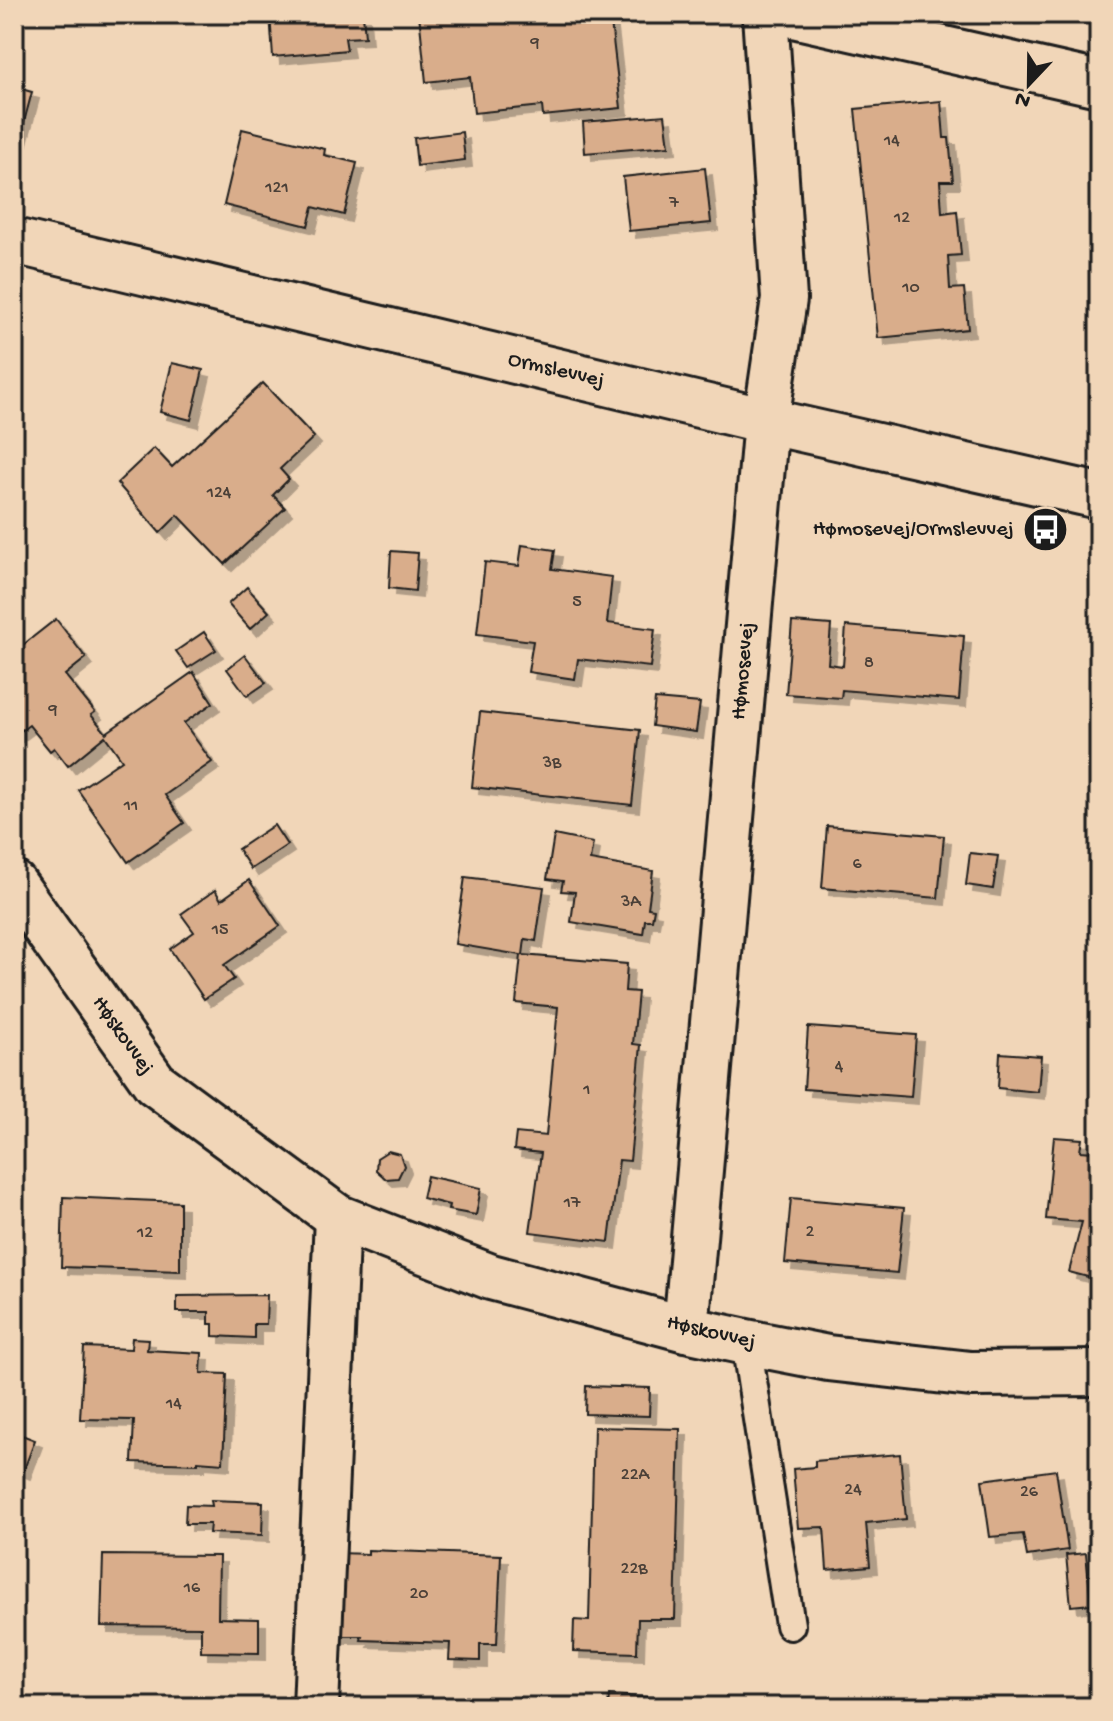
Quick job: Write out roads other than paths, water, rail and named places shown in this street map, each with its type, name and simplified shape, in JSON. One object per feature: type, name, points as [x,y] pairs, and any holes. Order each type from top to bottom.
[{"type":"street","name":"Hømosevej","points":[[686,1329],[766,421],[784,299],[765,14]]},
{"type":"street","points":[[789,14],[1099,84]]},
{"type":"street","name":"Ormslevvej","points":[[14,241],[766,421],[1099,496]]},
{"type":"street","name":"Høskovvej","points":[[14,884],[155,1083],[337,1217],[491,1277],[746,1342],[828,1358],[971,1374],[1099,1373]]},
{"type":"street","points":[[316,1707],[337,1217]]},
{"type":"lane","points":[[746,1342],[790,1625]]},
{"type":"place","name":"Hømosevej/Ormslevvej","points":[[1045,530]]}]
